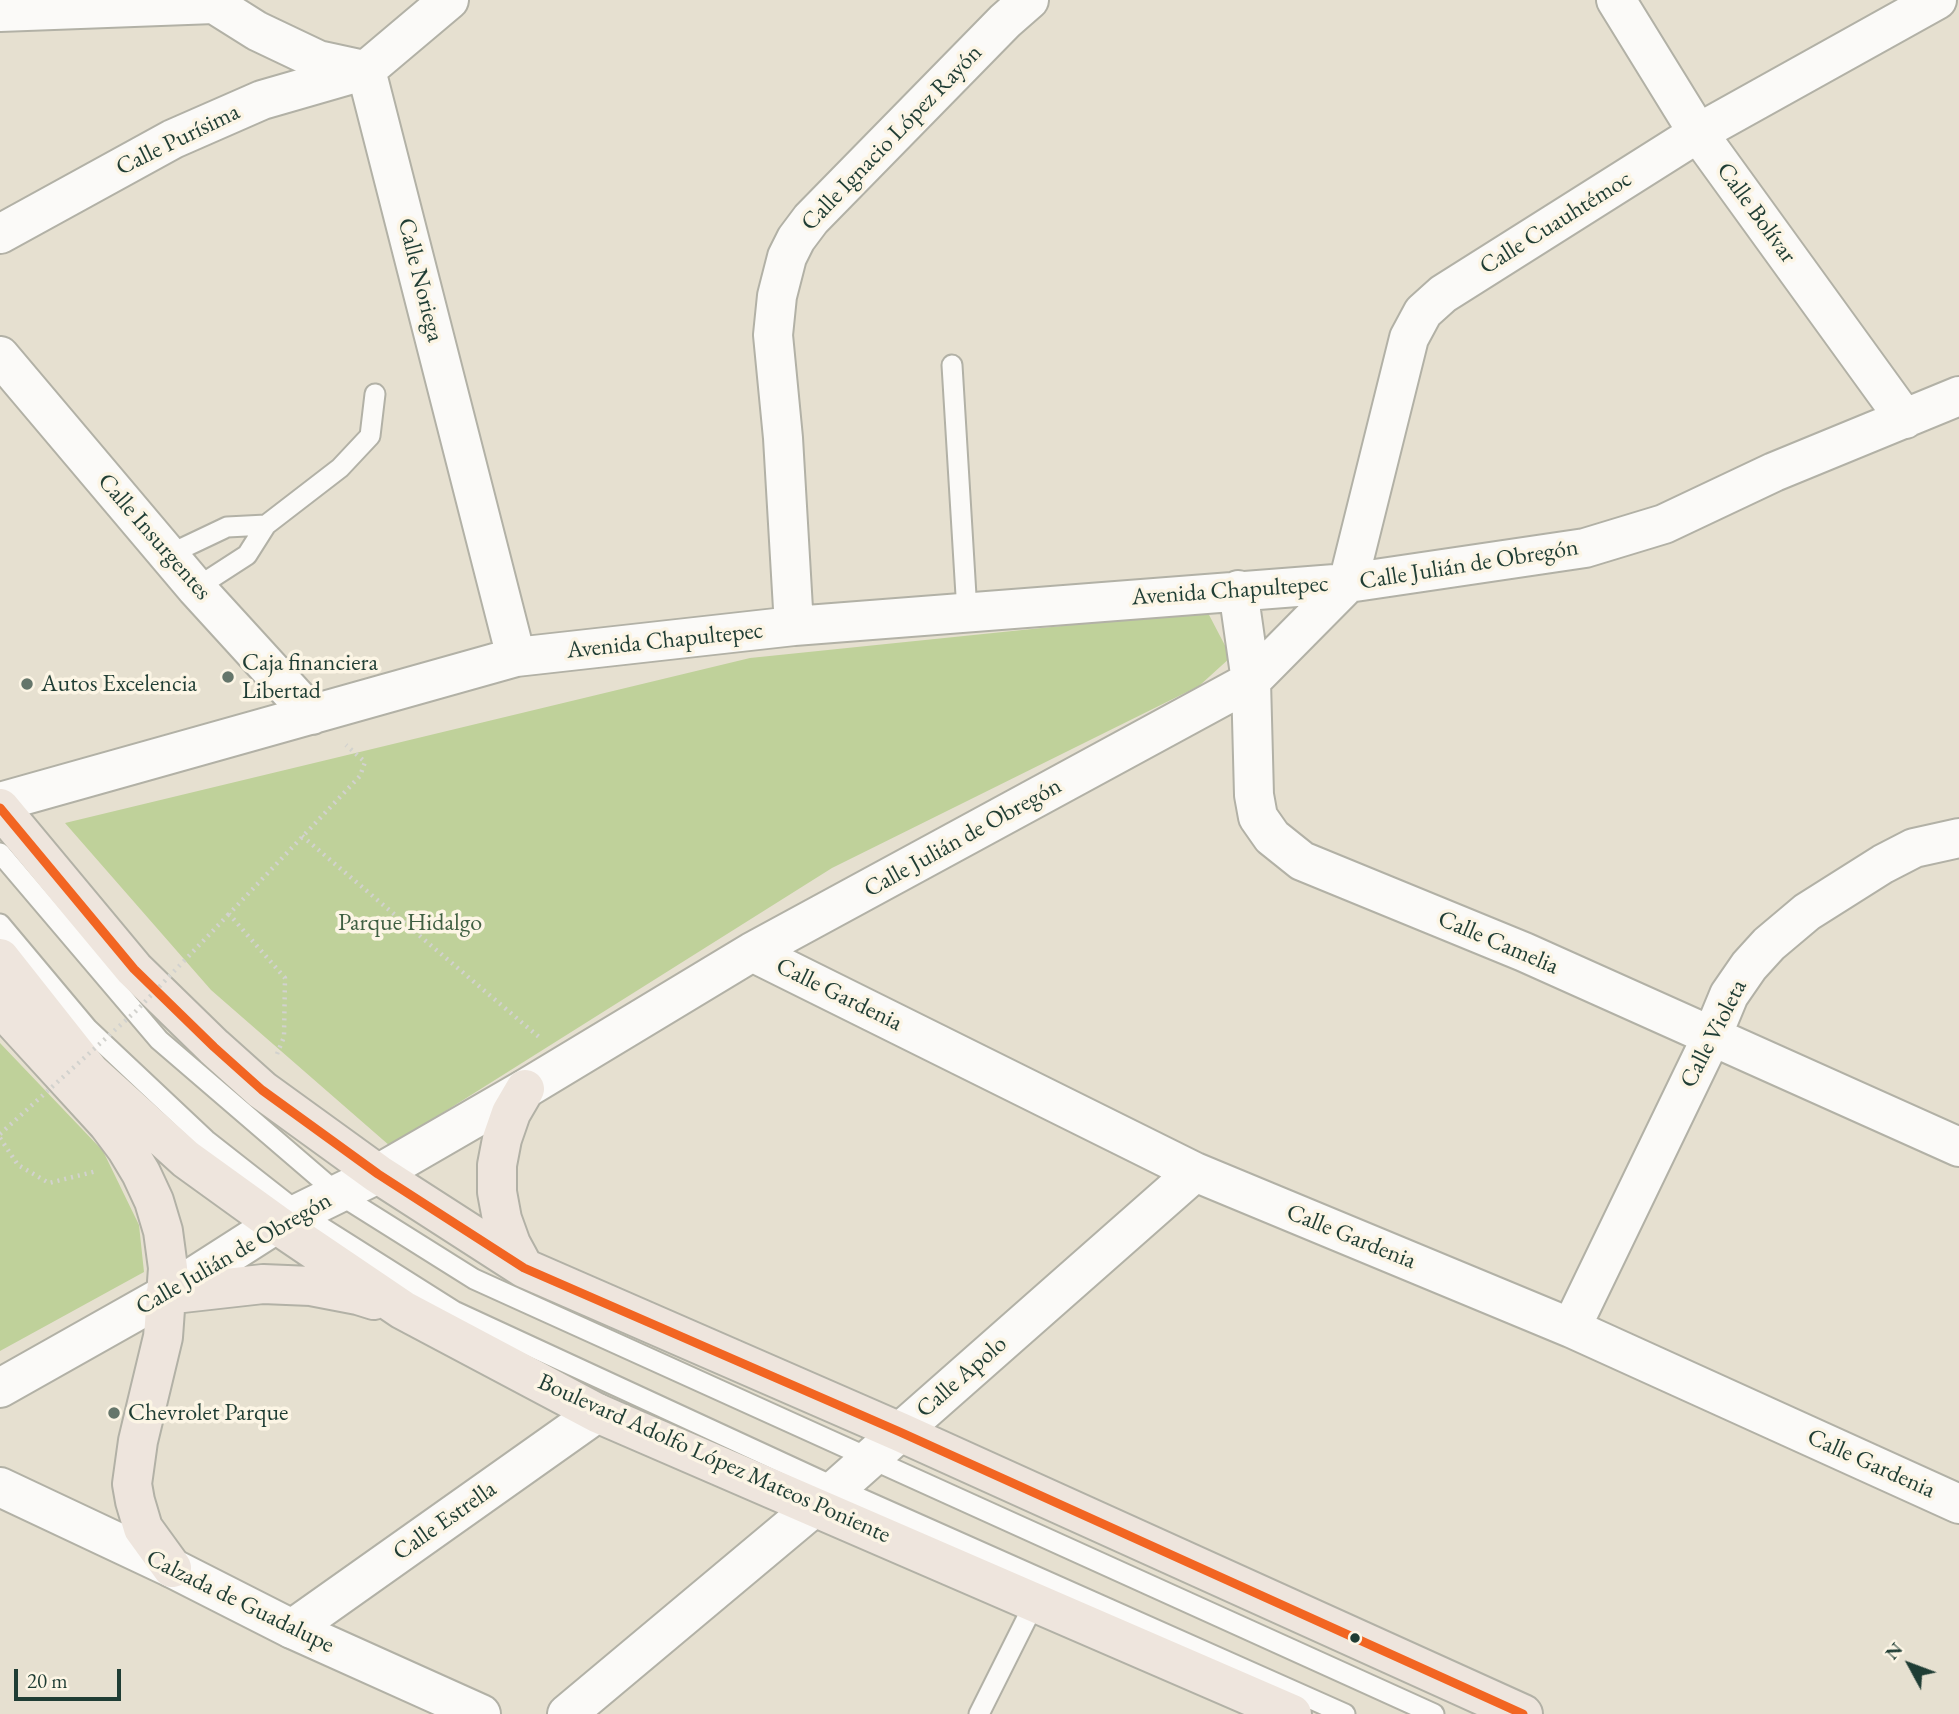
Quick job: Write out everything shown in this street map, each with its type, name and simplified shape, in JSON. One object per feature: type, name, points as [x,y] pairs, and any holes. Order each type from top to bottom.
[{"type":"main road","points":[[0,808],[134,969],[262,1090],[378,1174],[524,1268],[900,1432],[1523,1714]]},
{"type":"main road","name":"Boulevard Adolfo López Mateos Poniente","points":[[0,958],[90,1072],[186,1159],[287,1218],[403,1310],[597,1413],[826,1497],[1035,1602],[1235,1696],[1292,1714]]},
{"type":"main road","points":[[0,1006],[108,1124],[134,1161],[154,1201],[163,1231],[168,1268],[163,1337],[138,1441],[132,1484],[143,1528],[172,1568]]},
{"type":"main road","points":[[524,1268],[502,1219],[497,1192],[497,1165],[511,1112],[525,1089]]},
{"type":"main road","points":[[165,1295],[262,1284],[311,1286],[358,1295],[403,1310]]},
{"type":"street","points":[[0,12],[213,2],[257,31],[318,60],[366,70],[449,0]]},
{"type":"street","name":"Calle Ignacio López Rayón","points":[[794,626],[783,438],[772,335],[777,296],[787,257],[811,219],[1005,21],[1030,0]]},
{"type":"street","name":"Calle Bolívar","points":[[1616,0],[1698,132],[1905,419]]},
{"type":"street","name":"Calle Cuauhtémoc","points":[[1349,583],[1409,338],[1423,312],[1443,294],[1698,132],[1937,0]]},
{"type":"street","name":"Calle Purísima","points":[[0,234],[173,139],[262,100],[366,70]]},
{"type":"street","name":"Calle Noriega","points":[[366,70],[516,657]]},
{"type":"street","name":"Calle Insurgentes","points":[[0,356],[196,588],[312,715]]},
{"type":"street","name":"Calle Julián de Obregón","points":[[0,1388],[165,1295],[287,1218],[378,1174],[525,1089],[752,952],[1251,681],[1349,583],[1585,548],[1664,524],[1774,472],[1959,396]]},
{"type":"street","name":"Avenida Chapultepec","points":[[0,802],[516,657],[794,626],[1349,583]]},
{"type":"street","name":"Calle Camelia","points":[[1238,590],[1251,681],[1254,794],[1258,817],[1272,837],[1302,861],[1524,952],[1959,1147]]},
{"type":"street","name":"Calle Violeta","points":[[1571,1328],[1712,1036],[1729,995],[1749,966],[1769,944],[1807,912],[1883,864],[1914,848],[1959,838]]},
{"type":"street","name":"Calle Gardenia","points":[[752,952],[1195,1172],[1571,1328],[1959,1504]]},
{"type":"street","name":"Calle Apolo","points":[[567,1714],[826,1497],[1195,1172]]},
{"type":"street","name":"Calle Estrella","points":[[292,1629],[597,1413]]},
{"type":"street","name":"Calzada de Guadalupe","points":[[0,1487],[172,1568],[292,1629],[481,1714]]},
{"type":"lane","points":[[952,365],[967,612]]},
{"type":"lane","points":[[196,588],[247,555],[266,525],[340,468],[370,436],[375,394]]},
{"type":"lane","points":[[168,555],[227,527],[266,525]]},
{"type":"lane","points":[[0,853],[159,1040],[337,1193],[474,1279],[1434,1714]]},
{"type":"lane","points":[[0,924],[88,1029],[287,1218],[454,1311],[826,1497],[1345,1714]]},
{"type":"lane","points":[[979,1714],[1035,1602]]},
{"type":"path","points":[[134,1161],[49,1183],[18,1166],[0,1136],[136,1011],[360,776],[365,762],[312,715]]},
{"type":"path","points":[[302,836],[569,1062]]},
{"type":"path","points":[[229,915],[285,978],[284,1037],[262,1090]]},
{"type":"green space","name":"Parque Hidalgo","points":[[1207,611],[1231,657],[1199,686],[832,868],[390,1146],[211,990],[65,823],[750,658]]},
{"type":"green space","points":[[0,1043],[103,1151],[139,1225],[144,1272],[0,1351]]},
{"type":"transit line","points":[[0,808],[134,969],[262,1090],[378,1174],[524,1268],[900,1432],[1523,1714]]},
{"type":"place","name":"Caja financiera Libertad","points":[[228,677]]},
{"type":"place","name":"Autos Excelencia","points":[[27,684]]},
{"type":"place","name":"Chevrolet Parque","points":[[114,1413]]}]
